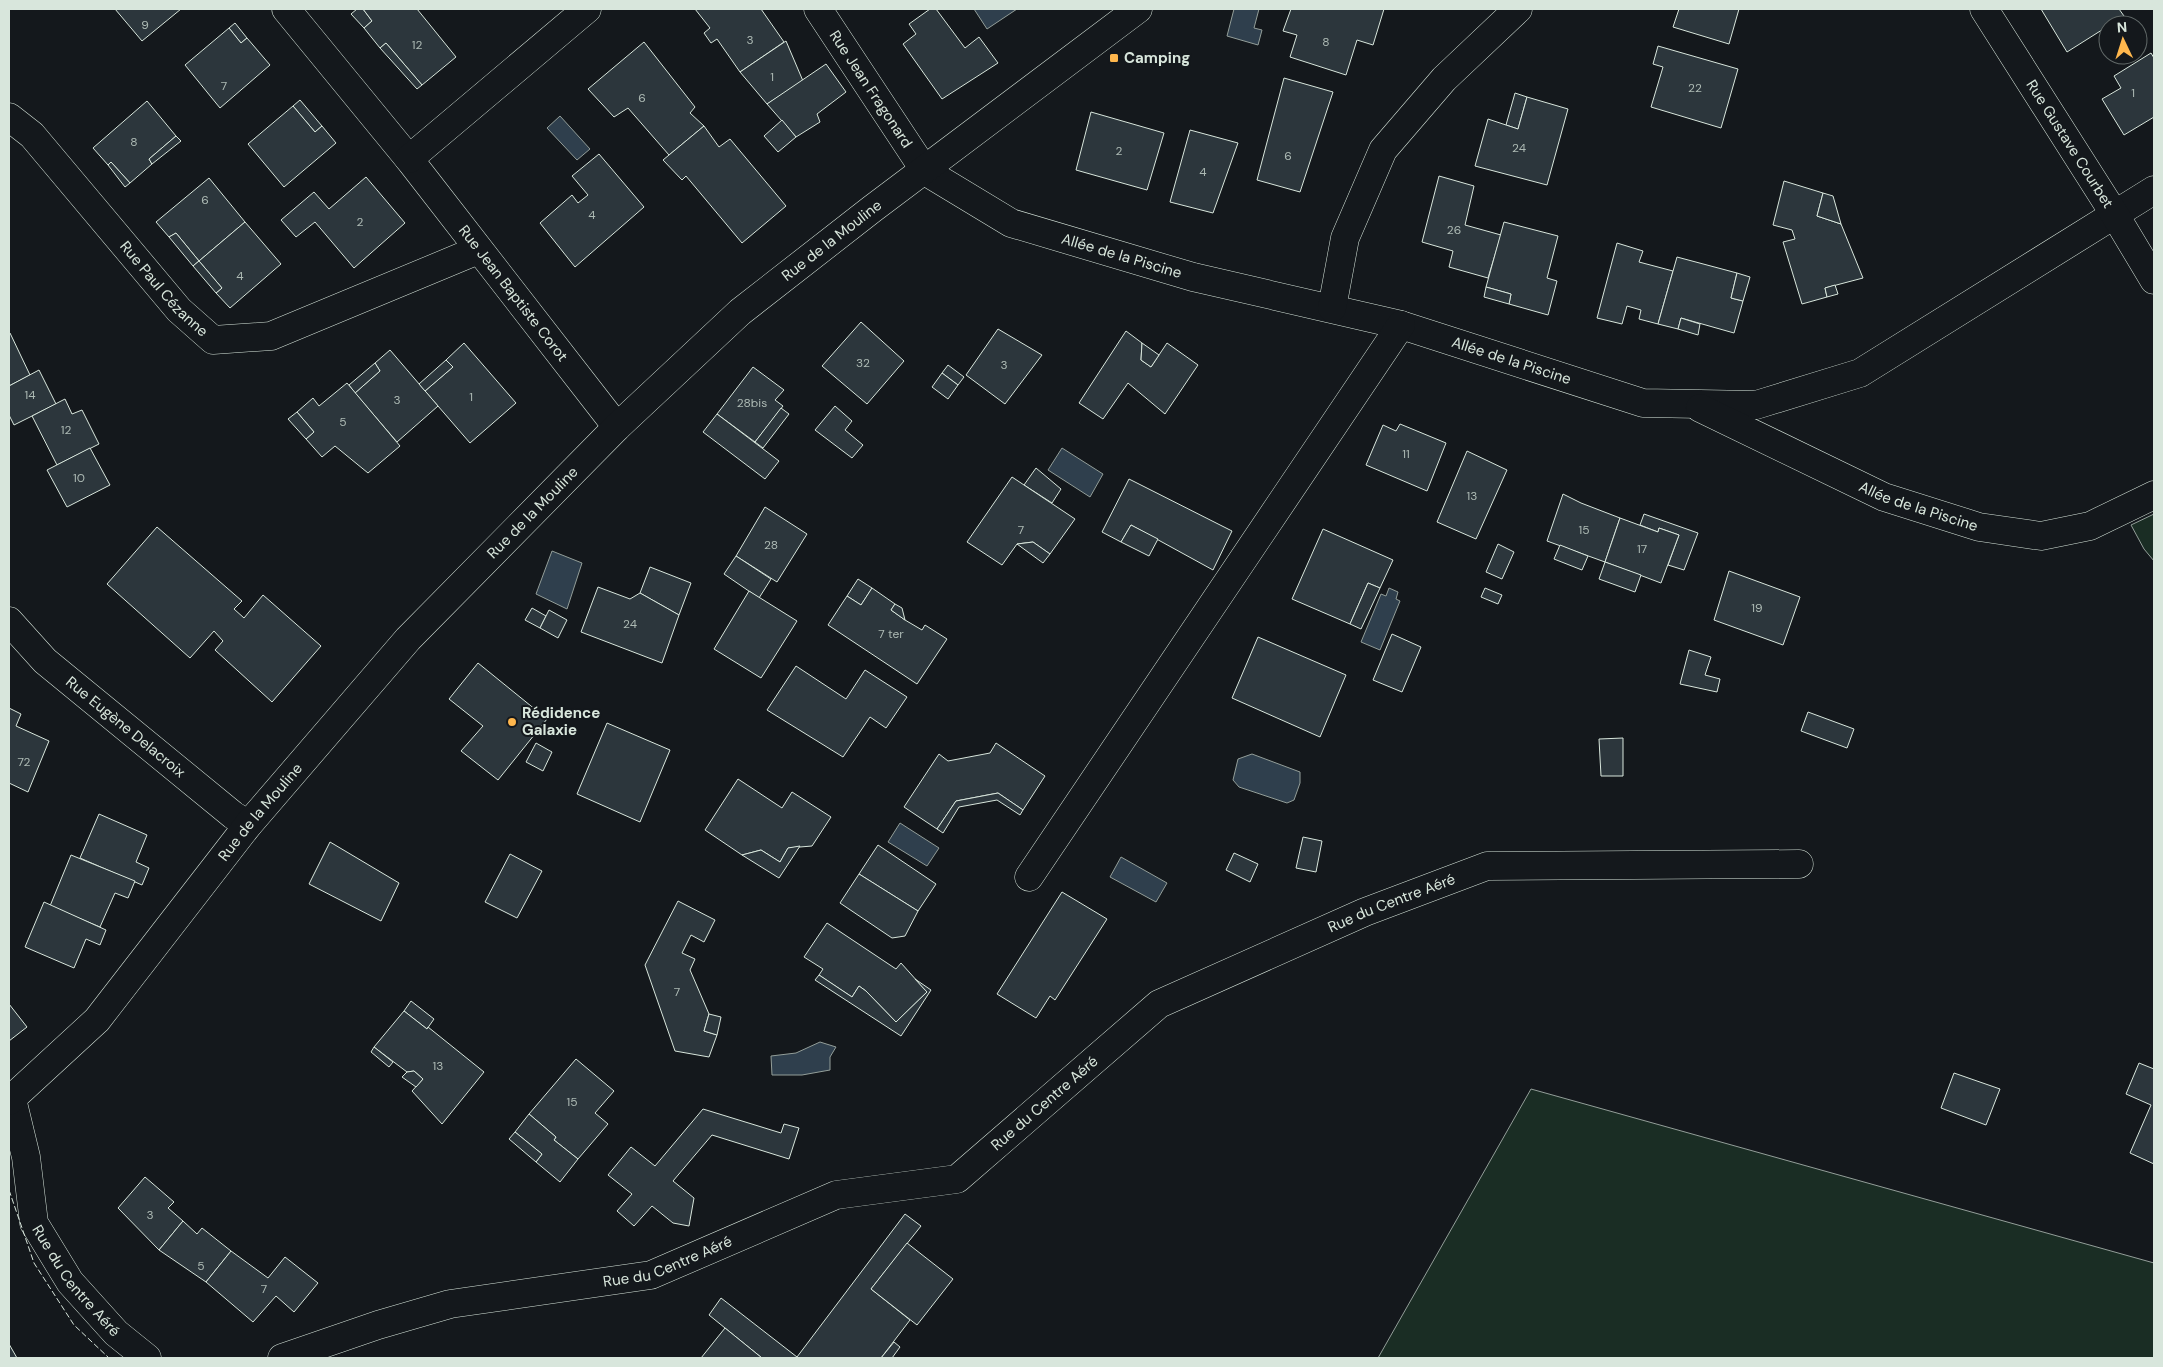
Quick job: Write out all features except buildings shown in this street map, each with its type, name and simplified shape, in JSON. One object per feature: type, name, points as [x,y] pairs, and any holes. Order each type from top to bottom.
[{"type":"street","name":"Rue Jean Baptiste Corot","points":[[286,9],[409,159],[617,427]]},
{"type":"street","points":[[409,159],[587,9]]},
{"type":"street","name":"Rue Jean Fragonard","points":[[818,9],[925,171]]},
{"type":"street","name":"Rue de la Mouline","points":[[10,1100],[97,1020],[248,825],[408,639],[617,427],[740,312],[1138,9]]},
{"type":"street","points":[[1332,308],[1346,238],[1383,150],[1444,79],[1518,9]]},
{"type":"street","name":"Rue Gustave Courbet","points":[[1984,9],[2115,214],[2154,280]]},
{"type":"street","name":"Rue Paul Cézanne","points":[[9,117],[32,135],[179,310],[214,340],[271,336],[478,250]]},
{"type":"street","name":"Allée de la Piscine","points":[[925,171],[1011,223],[1193,277],[1401,324],[1643,403],[1691,404],[1756,405],[1860,373],[2154,190]]},
{"type":"street","points":[[1029,877],[1401,324]]},
{"type":"street","name":"Allée de la Piscine","points":[[1691,404],[1884,497],[1979,528],[2040,536],[2090,526],[2154,495]]},
{"type":"street","name":"Rue Eugène Delacroix","points":[[9,621],[45,661],[248,825]]},
{"type":"street","name":"Rue du Centre Aéré","points":[[282,1358],[378,1324],[450,1304],[651,1275],[836,1195],[957,1179],[1159,1004],[1365,912],[1487,866],[1799,864]]},
{"type":"street","name":"Rue du Centre Aéré","points":[[10,1100],[26,1157],[34,1223],[70,1282],[116,1333],[147,1358]]},
{"type":"green space","points":[[2154,514],[2154,561],[2144,549],[2131,525]]},
{"type":"green space","points":[[1531,1089],[2154,1263],[2154,1358],[1378,1358]]},
{"type":"water","points":[[974,9],[1017,9],[987,29]]},
{"type":"water","points":[[1234,9],[1259,9],[1254,28],[1262,30],[1258,45],[1227,36]]},
{"type":"water","points":[[560,116],[590,149],[577,160],[547,128]]},
{"type":"water","points":[[1062,448],[1103,474],[1090,497],[1048,470]]},
{"type":"water","points":[[552,551],[582,563],[567,609],[536,594]]},
{"type":"water","points":[[1389,588],[1398,592],[1396,599],[1400,601],[1380,650],[1361,642],[1381,594],[1386,596]]},
{"type":"water","points":[[1252,754],[1300,772],[1300,783],[1294,800],[1287,803],[1239,787],[1233,780],[1238,759]]},
{"type":"water","points":[[900,823],[939,848],[927,866],[888,842]]},
{"type":"water","points":[[1121,857],[1167,883],[1156,902],[1110,877]]},
{"type":"water","points":[[820,1042],[836,1047],[830,1057],[830,1070],[802,1075],[772,1075],[771,1056],[796,1053]]},
{"type":"fence","points":[[9,1190],[34,1263],[74,1325],[109,1358]]},
{"type":"place","name":"Camping","points":[[1114,58]]},
{"type":"place","name":"Rédidence Galaxie","points":[[512,722]]}]
